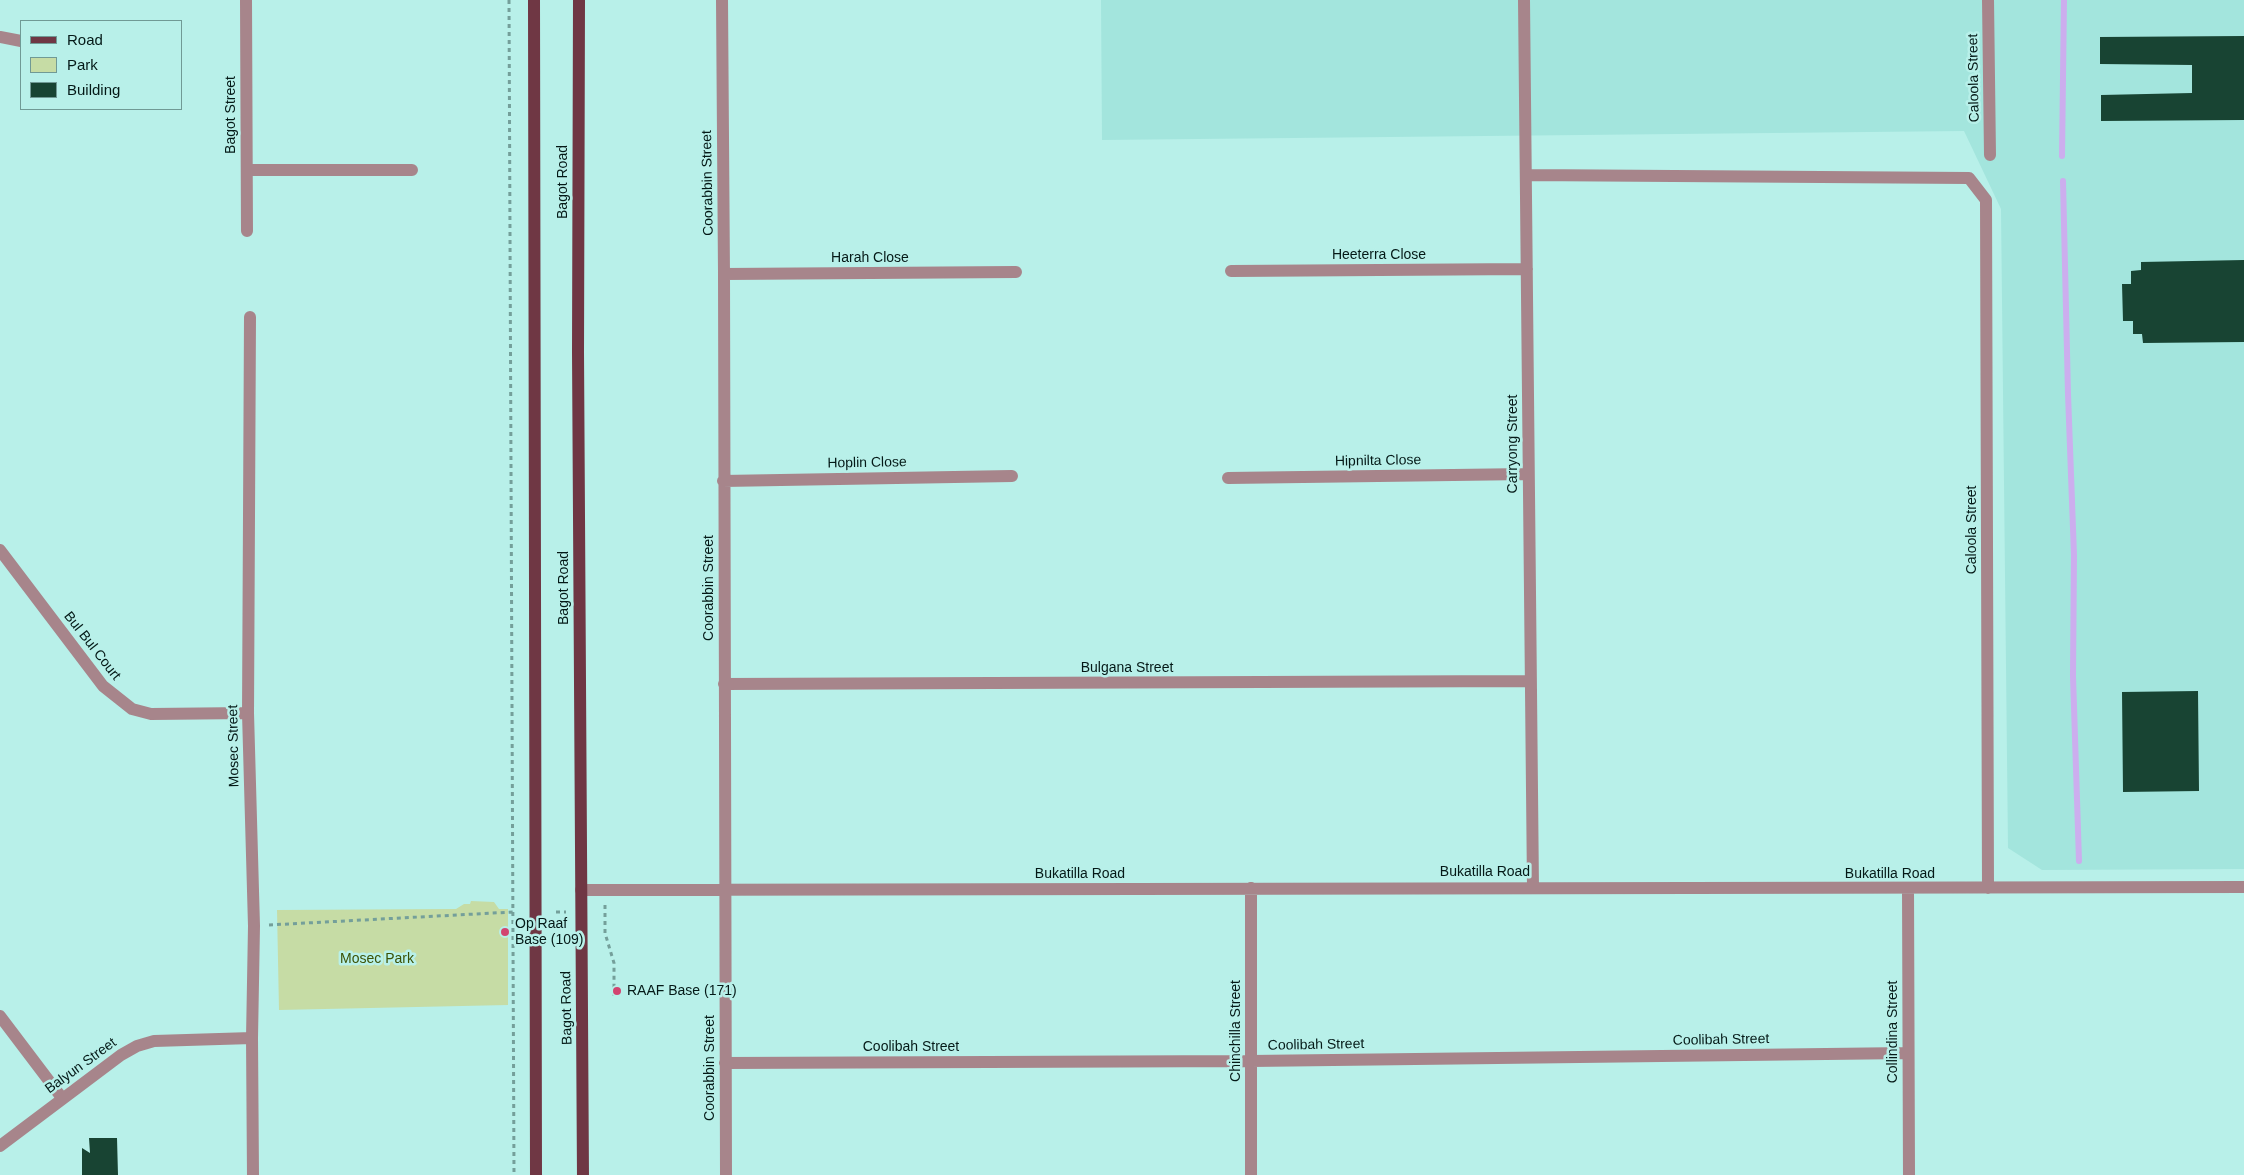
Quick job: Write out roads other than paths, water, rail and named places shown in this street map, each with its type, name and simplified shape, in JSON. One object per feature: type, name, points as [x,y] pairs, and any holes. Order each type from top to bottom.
[{"type":"main road","name":"Bagot Road","points":[[534,0],[536,1175]]},
{"type":"main road","name":"Bagot Road","points":[[579,0],[578,362],[583,1175]]},
{"type":"street","name":"Bagot Street","points":[[246,0],[247,231]]},
{"type":"street","name":"Coorabbin Street","points":[[722,0],[726,1175]]},
{"type":"street","name":"Carryong Street","points":[[1524,0],[1532,887]]},
{"type":"street","name":"Caloola Street","points":[[1988,0],[1990,155]]},
{"type":"street","points":[[0,37],[20,41]]},
{"type":"street","points":[[246,170],[412,170]]},
{"type":"street","name":"Caloola Street","points":[[1526,175],[1969,178],[1986,200],[1988,888]]},
{"type":"street","name":"Heeterra Close","points":[[1231,271],[1527,269]]},
{"type":"street","name":"Harah Close","points":[[724,274],[1016,272]]},
{"type":"street","name":"Mosec Street","points":[[250,317],[248,713],[254,926],[252,1038],[253,1175]]},
{"type":"street","name":"Hipnilta Close","points":[[1228,478],[1528,474]]},
{"type":"street","name":"Hoplin Close","points":[[723,481],[1012,476]]},
{"type":"street","name":"Bul Bul Court","points":[[0,550],[102,686],[132,709],[151,714],[248,713]]},
{"type":"street","name":"Bulgana Street","points":[[724,684],[1530,681]]},
{"type":"street","name":"Bukatilla Road","points":[[581,890],[2244,887]]},
{"type":"street","name":"Chinchilla Street","points":[[1251,888],[1252,1175]]},
{"type":"street","name":"Collindina Street","points":[[1908,889],[1909,1175]]},
{"type":"street","points":[[0,1016],[62,1098]]},
{"type":"street","name":"Balyun Street","points":[[0,1146],[62,1098],[121,1055],[137,1046],[154,1041],[252,1038]]},
{"type":"street","name":"Coolibah Street","points":[[725,1063],[1251,1061],[1908,1053]]},
{"type":"waterway","points":[[2062,156],[2064,0]]},
{"type":"waterway","points":[[2063,181],[2074,555],[2073,676],[2079,861]]},
{"type":"place","name":"Op Raaf Base (109)","points":[[505,932]]},
{"type":"place","name":"RAAF Base (171)","points":[[617,991]]},
{"type":"park label","name":"Mosec Park","points":[[377,959]]}]
